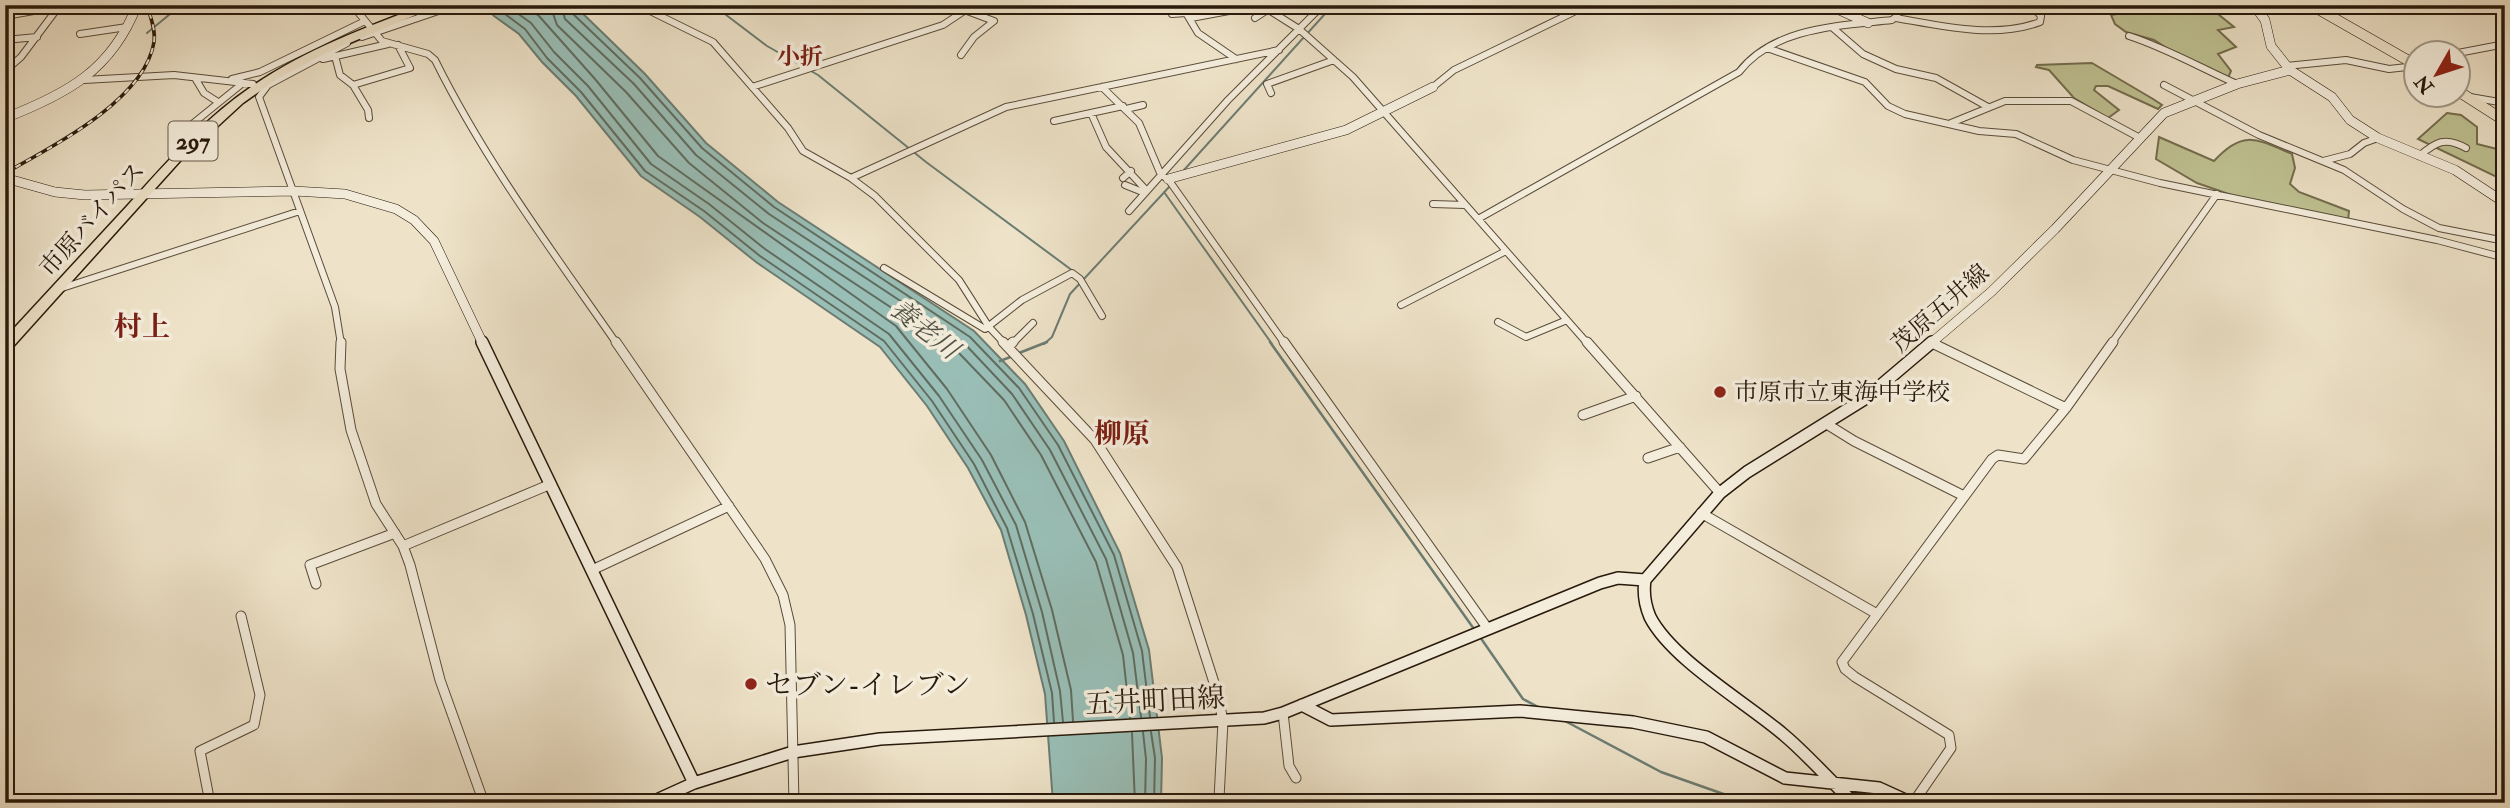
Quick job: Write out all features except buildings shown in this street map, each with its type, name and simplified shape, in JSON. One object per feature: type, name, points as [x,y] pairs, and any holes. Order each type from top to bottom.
[{"type":"highway","name":"市原バイパス","points":[[5,347],[197,126],[248,83],[312,50],[424,5]]},
{"type":"highway","name":"市原バイパス","points":[[5,334],[138,195],[197,136],[236,102],[286,69],[370,27],[434,5]]},
{"type":"main road","points":[[5,118],[50,100],[84,80],[107,59],[137,5]]},
{"type":"main road","points":[[1828,5],[1868,23]]},
{"type":"main road","points":[[2254,5],[2263,15],[2271,46],[2288,68],[2332,97],[2350,120],[2378,138],[2455,170],[2505,203]]},
{"type":"main road","points":[[2311,5],[2402,58]]},
{"type":"main road","name":"茂原五井線","points":[[1645,580],[1720,493],[1867,398],[2018,267],[2164,113],[2237,84],[2288,68]]},
{"type":"main road","points":[[1165,177],[1336,134],[1433,88]]},
{"type":"main road","points":[[2472,101],[2505,121]]},
{"type":"main road","points":[[5,178],[55,192],[138,195],[294,191],[345,194],[396,209],[426,230],[434,241],[694,783]]},
{"type":"main road","name":"五井町田線","points":[[650,803],[694,783],[793,752],[880,739],[1244,720],[1283,713],[1600,583],[1618,578],[1645,580]]},
{"type":"main road","points":[[1645,580],[1643,591],[1647,608],[1656,625],[1685,654],[1787,737],[1830,783],[1854,803]]},
{"type":"main road","points":[[1302,705],[1331,720],[1520,711],[1633,722],[1706,737],[1785,778],[1879,788],[1912,803]]},
{"type":"street","points":[[5,16],[68,5]]},
{"type":"street","points":[[352,5],[382,41],[428,54],[435,60],[460,110],[536,228],[639,373],[765,559],[783,595],[790,625],[794,803]]},
{"type":"street","points":[[225,81],[260,72],[370,27],[456,5]]},
{"type":"street","points":[[638,5],[706,36],[724,52],[807,155],[851,178],[875,196],[959,280],[989,327],[1095,440],[1177,568],[1217,692],[1223,721],[1219,799]]},
{"type":"street","points":[[951,5],[981,14],[994,23],[974,37],[961,55]]},
{"type":"street","points":[[981,14],[991,5]]},
{"type":"street","points":[[1191,18],[1261,5],[1299,29],[1353,77],[1720,493]]},
{"type":"street","points":[[1129,211],[1146,192],[1165,177],[1228,100],[1323,5]]},
{"type":"street","points":[[1433,88],[1454,70],[1588,5]]},
{"type":"street","points":[[1896,5],[1896,18]]},
{"type":"street","points":[[1478,219],[1740,72],[1745,61],[1796,33],[1896,18],[1958,28],[2011,28],[2040,22],[2041,16],[2031,5]]},
{"type":"street","points":[[5,71],[13,66],[60,6]]},
{"type":"street","points":[[752,87],[943,24],[967,9]]},
{"type":"street","points":[[1255,18],[1269,9]]},
{"type":"street","points":[[1172,14],[1186,13],[1198,33],[1236,59]]},
{"type":"street","points":[[80,34],[127,27]]},
{"type":"street","points":[[370,27],[268,85],[260,97],[335,307],[341,341],[340,369],[351,430],[376,504],[403,546],[440,680],[484,803]]},
{"type":"street","points":[[1833,28],[1863,54],[1896,69],[1936,78],[1987,107]]},
{"type":"street","points":[[2129,36],[2156,44],[2179,59],[2237,84]]},
{"type":"street","points":[[5,40],[37,37]]},
{"type":"street","points":[[311,61],[395,44]]},
{"type":"street","points":[[353,85],[410,68],[395,44]]},
{"type":"street","points":[[2472,50],[2505,44]]},
{"type":"street","points":[[1767,48],[1865,82],[1888,106],[1900,113],[1979,131],[2016,134],[2066,157],[2110,170],[2505,258]]},
{"type":"street","points":[[851,178],[1006,107],[1279,50]]},
{"type":"street","points":[[335,56],[340,75],[353,85],[370,114],[369,118]]},
{"type":"street","points":[[1271,93],[1267,84],[1334,60]]},
{"type":"street","points":[[2288,68],[2346,60],[2389,69],[2402,68]]},
{"type":"street","points":[[84,80],[174,75],[248,83]]},
{"type":"street","points":[[195,78],[200,89],[211,100],[218,102]]},
{"type":"street","points":[[197,126],[191,125],[218,102],[248,83]]},
{"type":"street","points":[[2164,85],[2259,135],[2350,174],[2387,199],[2439,228],[2505,241]]},
{"type":"street","points":[[1102,87],[1139,123],[1165,177],[1488,629]]},
{"type":"street","points":[[2472,96],[2505,103]]},
{"type":"street","points":[[1949,123],[1971,117],[2005,100],[2071,101],[2140,138]]},
{"type":"street","points":[[1054,121],[1143,105]]},
{"type":"street","points":[[1091,113],[1106,147],[1131,171],[1146,192]]},
{"type":"street","points":[[2323,161],[2350,154],[2364,143],[2378,138]]},
{"type":"street","points":[[2419,156],[2441,139],[2451,139],[2466,148]]},
{"type":"street","points":[[1131,171],[1124,182],[1146,192]]},
{"type":"street","points":[[1912,803],[1951,748],[1949,735],[1845,669],[1842,662],[1992,459],[1998,455],[2024,459],[2067,408],[2217,194]]},
{"type":"street","points":[[1433,204],[1465,205]]},
{"type":"street","points":[[57,289],[300,211]]},
{"type":"street","points":[[2479,237],[2489,253]]},
{"type":"street","points":[[1401,305],[1506,251]]},
{"type":"street","points":[[884,268],[985,329],[1022,300],[1072,273],[1080,279],[1102,316]]},
{"type":"street","points":[[1498,322],[1526,337],[1567,320]]},
{"type":"street","points":[[1009,346],[1033,323]]},
{"type":"street","points":[[1932,344],[2067,408]]},
{"type":"street","points":[[1583,415],[1636,396]]},
{"type":"street","points":[[1825,423],[1964,496]]},
{"type":"street","points":[[1648,458],[1680,447]]},
{"type":"street","points":[[403,546],[551,484]]},
{"type":"street","points":[[592,570],[729,506]]},
{"type":"street","points":[[1701,513],[1877,614]]},
{"type":"street","points":[[316,584],[310,565],[395,533]]},
{"type":"street","points":[[210,803],[201,751],[254,725],[260,695],[241,617]]},
{"type":"street","points":[[1283,713],[1289,765],[1296,778]]},
{"type":"green space","points":[[2143,5],[2208,6],[2234,27],[2218,30],[2236,47],[2218,54],[2231,71],[2228,78],[2179,56],[2154,40],[2126,32],[2115,24],[2111,15],[2129,12]]},
{"type":"green space","points":[[2092,63],[2162,105],[2158,109],[2108,86],[2096,86],[2094,90],[2119,110],[2108,118],[2074,98],[2049,70],[2036,67]]},
{"type":"green space","points":[[2447,113],[2461,115],[2477,127],[2477,144],[2505,151],[2505,181],[2418,139]]},
{"type":"green space","points":[[2159,137],[2214,161],[2234,144],[2251,140],[2292,154],[2295,168],[2290,184],[2299,192],[2349,211],[2348,221],[2237,197],[2197,183],[2156,159]]},
{"type":"water","name":"養老川","points":[[483,5],[574,5],[645,74],[706,143],[778,202],[974,331],[1025,384],[1064,441],[1120,553],[1149,650],[1162,758],[1161,803],[1053,803],[1045,694],[1026,615],[1001,530],[968,468],[927,406],[880,347],[756,262],[700,217],[641,176],[576,96],[519,34]]},
{"type":"waterway","points":[[147,33],[181,5]]},
{"type":"waterway","points":[[713,5],[767,46],[818,75],[926,162],[1073,271]]},
{"type":"waterway","points":[[1184,170],[1333,5]]},
{"type":"waterway","points":[[1164,192],[1170,186]]},
{"type":"waterway","points":[[1046,343],[1052,337],[1070,294],[1164,192]]},
{"type":"waterway","points":[[1164,192],[1272,344]]},
{"type":"waterway","points":[[1270,342],[1474,629]]},
{"type":"waterway","points":[[1019,353],[1046,343]]},
{"type":"waterway","points":[[1000,361],[1013,356]]},
{"type":"waterway","points":[[1480,637],[1523,699],[1540,708]]},
{"type":"waterway","points":[[1565,721],[1661,772],[1749,803]]},
{"type":"railway","points":[[5,173],[94,120],[134,83],[147,63],[154,42],[147,5]]},
{"type":"place","name":"市原市立東海中学校","points":[[1720,392]]},
{"type":"place","name":"セブン-イレブン","points":[[751,684]]},
{"type":"district","name":"小折","points":[[800,56]]},
{"type":"district","name":"村上","points":[[142,326]]},
{"type":"district","name":"柳原","points":[[1122,433]]}]
